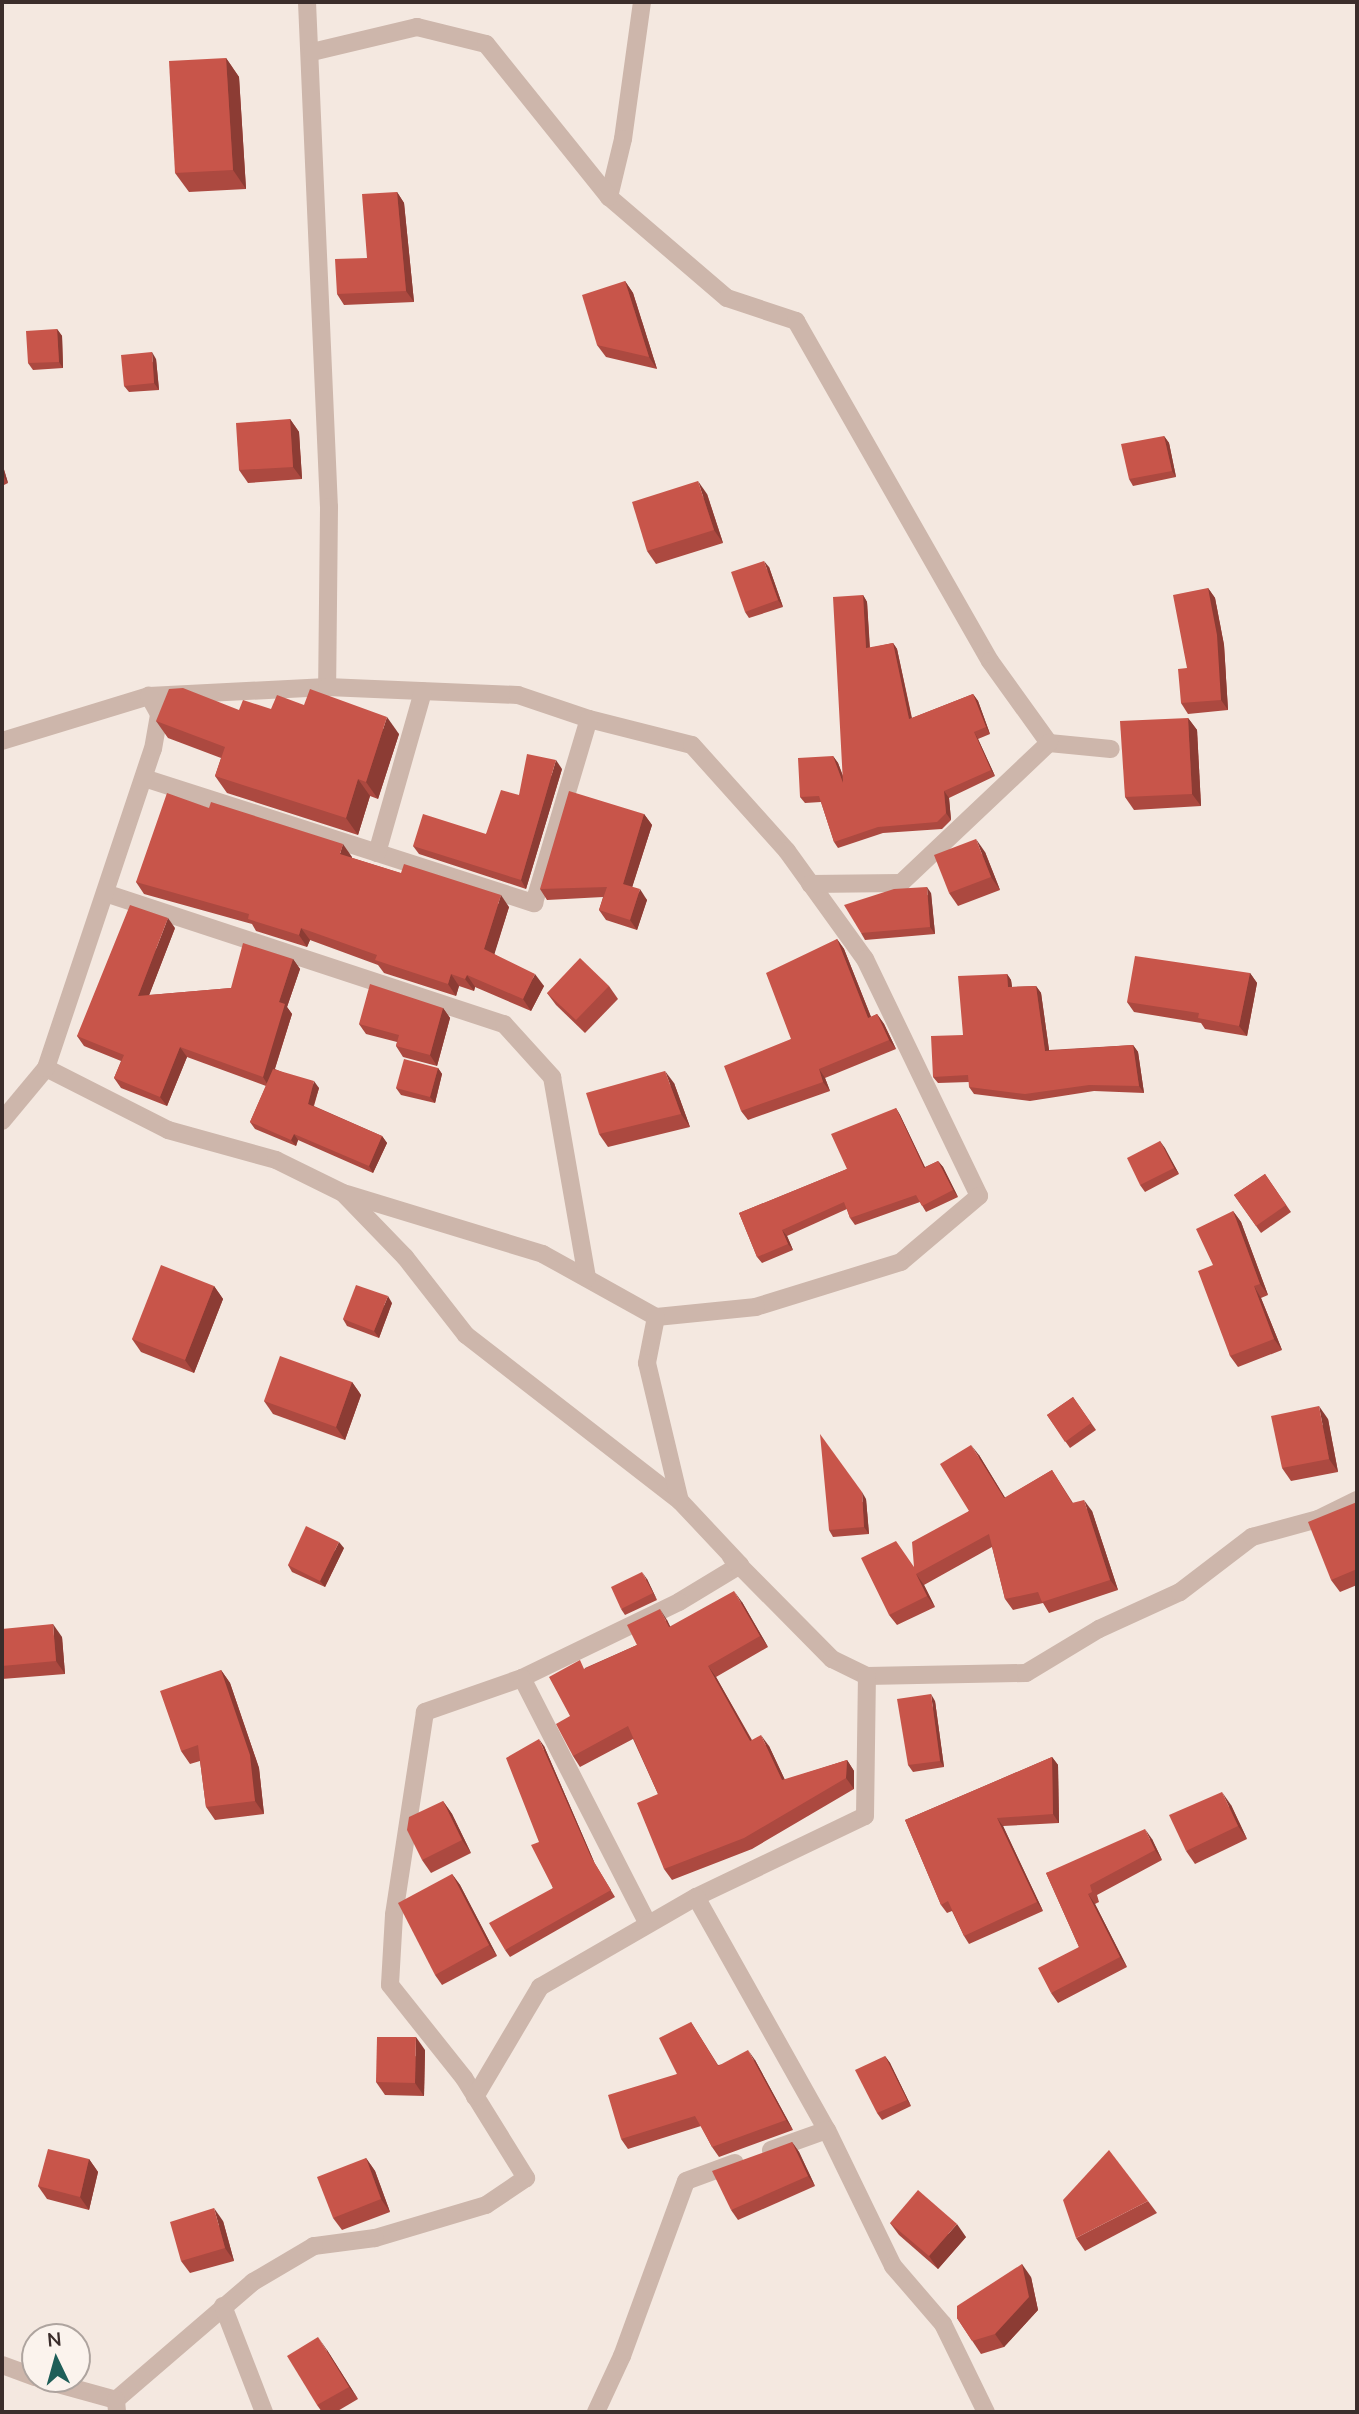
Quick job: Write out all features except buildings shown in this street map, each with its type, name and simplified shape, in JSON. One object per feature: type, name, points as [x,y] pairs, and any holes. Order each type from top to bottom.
[{"type":"street","points":[[307,2],[312,52],[329,507],[327,687]]},
{"type":"street","points":[[608,197],[623,139],[642,2]]},
{"type":"street","points":[[312,52],[417,27],[486,44],[608,197],[727,298],[796,321],[990,661],[1049,743],[1111,749]]},
{"type":"street","points":[[2,741],[149,696],[327,687],[518,695],[589,719],[692,745],[810,884],[865,960],[979,1196],[901,1262],[756,1307],[656,1317],[543,1255],[343,1193],[276,1160],[168,1130],[46,1068]]},
{"type":"street","points":[[377,853],[423,691]]},
{"type":"street","points":[[2,1121],[46,1068],[144,778],[159,714],[149,696]]},
{"type":"street","points":[[144,778],[534,903],[589,719]]},
{"type":"street","points":[[810,884],[901,883],[1049,743]]},
{"type":"street","points":[[105,893],[504,1024],[552,1077],[587,1278]]},
{"type":"street","points":[[343,1193],[405,1257],[466,1335],[680,1501],[832,1659],[867,1676],[1026,1674],[1099,1629],[1180,1592],[1252,1537],[1318,1519],[1357,1500]]},
{"type":"street","points":[[656,1317],[647,1363],[680,1501]]},
{"type":"street","points":[[79,2393],[116,2406],[223,2306],[253,2282],[314,2246],[375,2238],[486,2205],[526,2178],[475,2097],[390,1985],[394,1915],[425,1712],[522,1678],[679,1602],[740,1565],[731,1557]]},
{"type":"street","points":[[475,2097],[540,1987],[696,1897],[865,1816],[867,1676]]},
{"type":"street","points":[[522,1678],[648,1924]]},
{"type":"street","points":[[696,1897],[827,2130],[894,2266],[943,2324],[986,2412]]},
{"type":"street","points":[[596,2412],[621,2356],[686,2181],[827,2130]]},
{"type":"street","points":[[223,2306],[264,2412]]},
{"type":"street","points":[[2,2365],[21,2372]]}]
